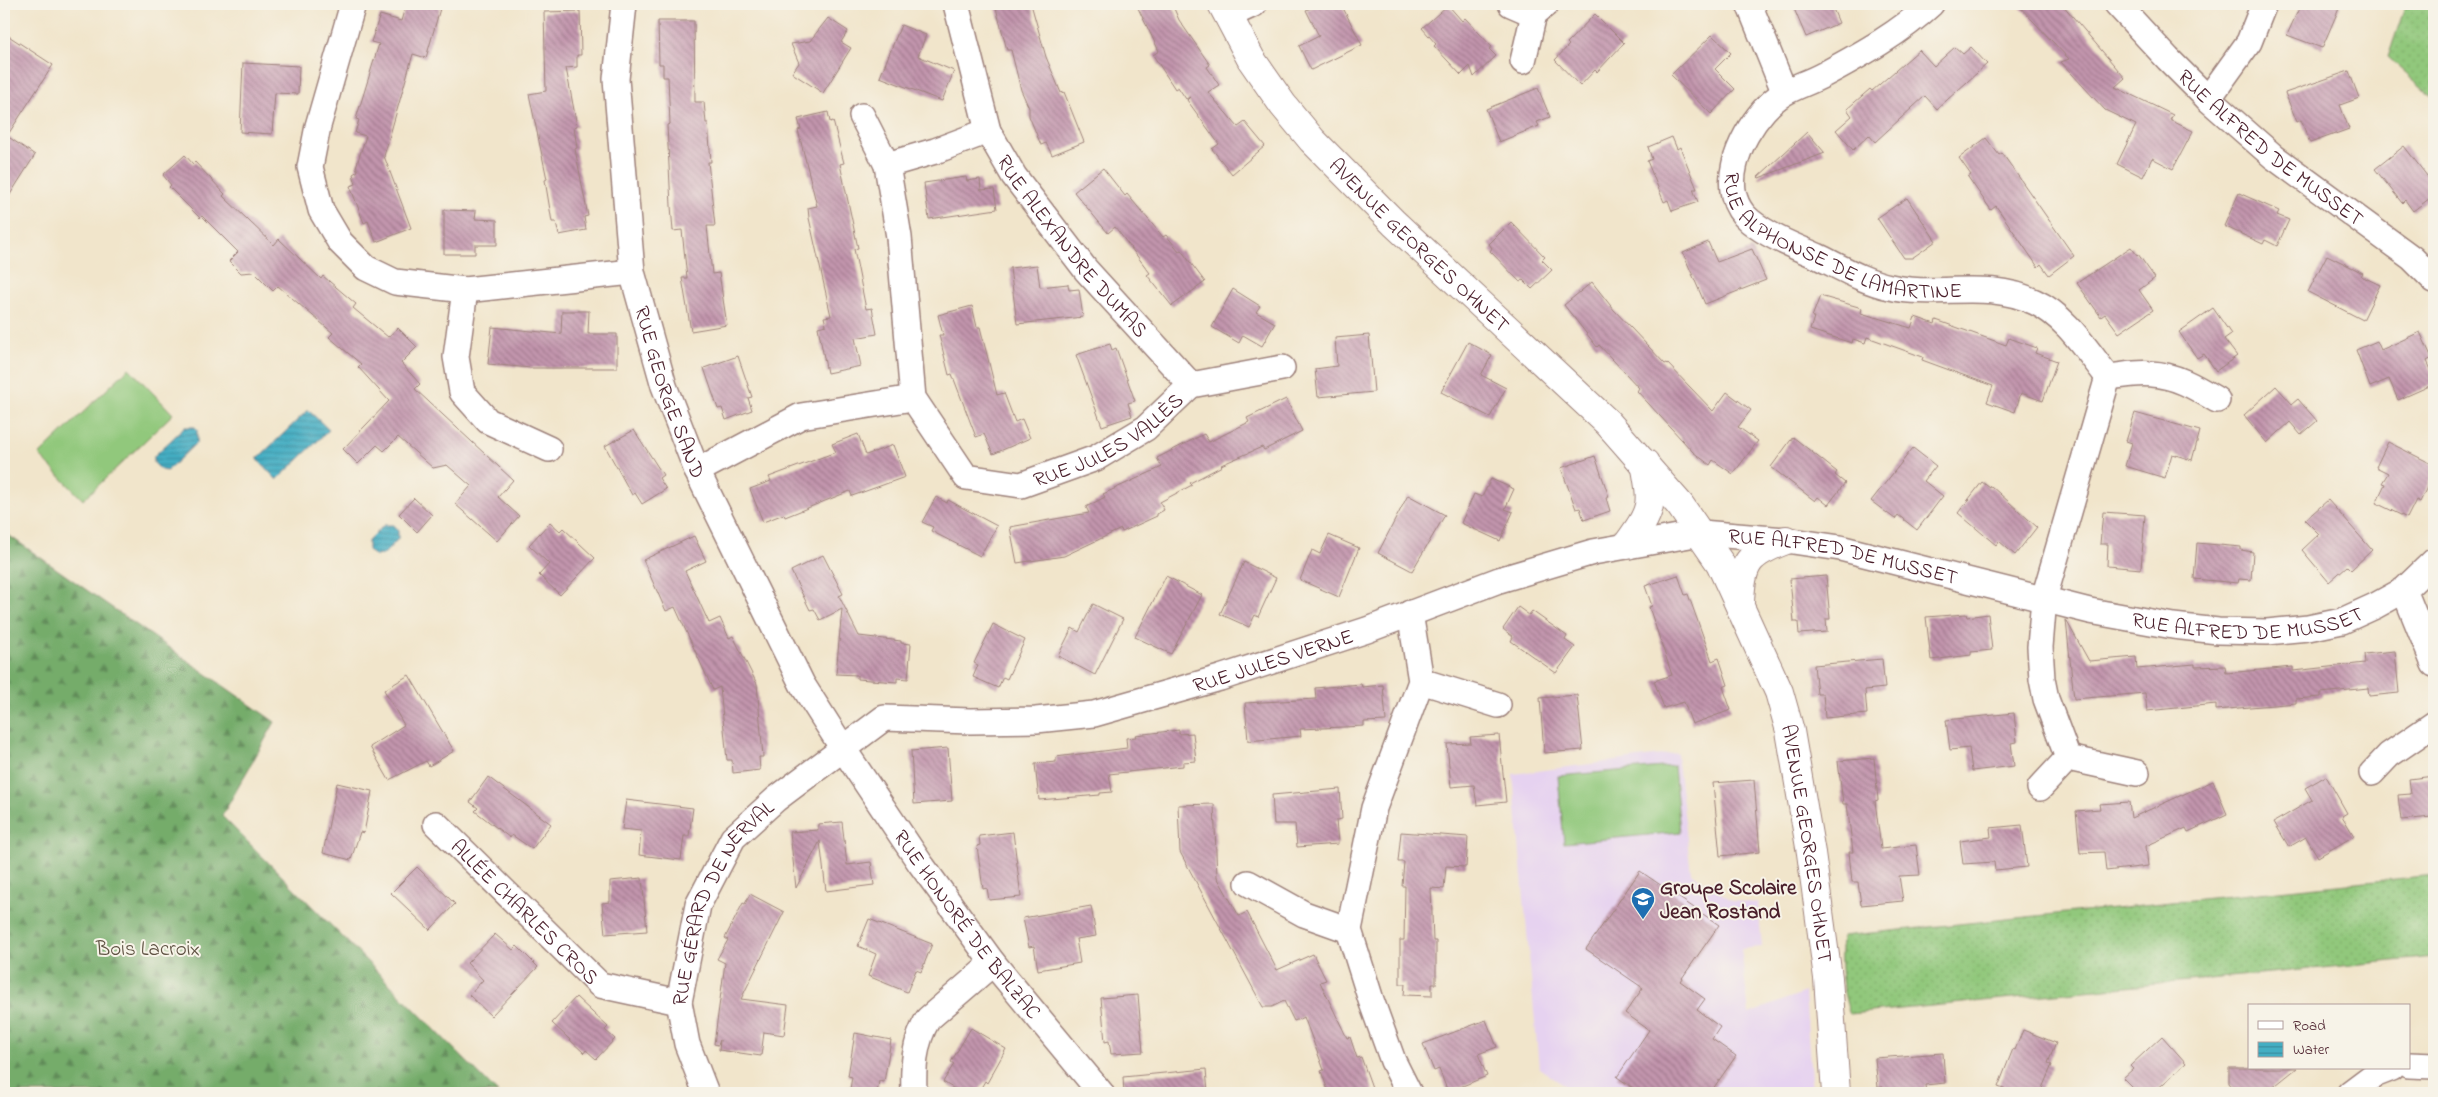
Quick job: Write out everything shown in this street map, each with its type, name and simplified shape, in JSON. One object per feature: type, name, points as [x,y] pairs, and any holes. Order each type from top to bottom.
[{"type":"street","points":[[353,4],[318,126],[310,168],[321,210],[340,242],[366,268],[395,282],[465,290],[632,272]]},
{"type":"street","name":"RUE GEORGE SAND","points":[[624,4],[616,80],[632,272],[664,386],[697,471],[802,684],[842,747]]},
{"type":"street","name":"RUE ALEXANDRE DUMAS","points":[[956,4],[988,130],[1014,176],[1086,270],[1191,385]]},
{"type":"street","points":[[1225,10],[1254,4]]},
{"type":"street","points":[[1510,4],[1540,9],[1523,61]]},
{"type":"street","points":[[1749,4],[1784,91]]},
{"type":"street","name":"RUE ALPHONSE DE LAMARTINE","points":[[1932,4],[1878,43],[1823,75],[1784,91],[1763,111],[1743,139],[1734,161],[1732,185],[1736,201],[1749,220],[1769,234],[1870,281],[1890,287],[1912,290],[1995,290],[2037,302],[2060,319],[2108,377]]},
{"type":"street","name":"RUE ALFRED DE MUSSET","points":[[2117,4],[2208,99],[2274,157],[2412,258],[2434,280]]},
{"type":"street","points":[[2208,99],[2249,42],[2264,4]]},
{"type":"street","name":"AVENUE GEORGES OHNET","points":[[1225,10],[1251,59],[1283,105],[1312,140],[1394,223],[1608,423],[1645,463],[1701,533],[1720,563],[1779,692],[1793,748],[1811,853],[1828,978],[1836,1093]]},
{"type":"street","name":"RUE JULES VALLÈS","points":[[862,116],[887,165],[900,237],[913,398],[966,477],[1021,485],[1104,453],[1146,428],[1191,385]]},
{"type":"street","points":[[887,165],[935,151],[988,130]]},
{"type":"street","points":[[465,290],[456,357],[462,392],[488,421],[549,449]]},
{"type":"street","points":[[1191,385],[1282,368]]},
{"type":"street","points":[[2068,758],[2046,699],[2042,679],[2040,647],[2044,598],[2108,377],[2150,373],[2162,375],[2196,388],[2217,400]]},
{"type":"street","points":[[697,471],[802,416],[913,398]]},
{"type":"street","points":[[1627,545],[1643,523],[1650,508],[1645,463]]},
{"type":"street","name":"RUE ALFRED DE MUSSET","points":[[1701,533],[1786,540],[1840,548],[2090,611],[2173,626],[2218,631],[2267,632],[2308,628],[2342,621],[2404,590],[2434,561]]},
{"type":"street","name":"RUE JULES VERNE","points":[[842,747],[884,718],[979,721],[1036,720],[1094,714],[1220,678],[1500,580],[1594,552],[1701,533]]},
{"type":"street","name":"AVENUE GEORGES OHNET","points":[[1740,604],[1743,571],[1749,559],[1770,546],[1786,540]]},
{"type":"street","points":[[2404,590],[2434,664]]},
{"type":"street","points":[[1409,1093],[1394,1061],[1371,1000],[1349,930],[1374,808],[1421,681],[1410,613]]},
{"type":"street","points":[[1421,681],[1498,705]]},
{"type":"street","points":[[2372,774],[2389,755],[2434,724]]},
{"type":"street","name":"RUE HONORÉ DE BALZAC","points":[[842,747],[920,863],[993,963],[1101,1093]]},
{"type":"street","name":"RUE GÉRARD DE NERVAL","points":[[706,1093],[687,1044],[679,1002],[698,905],[733,838],[776,799],[842,747]]},
{"type":"street","points":[[2068,758],[2138,773]]},
{"type":"street","points":[[2040,788],[2068,758]]},
{"type":"street","name":"ALLÉE CHARLES CROS","points":[[436,824],[600,986],[679,1002]]},
{"type":"street","points":[[1248,883],[1304,914],[1349,930]]},
{"type":"street","points":[[914,1093],[914,1058],[922,1029],[928,1019],[993,963]]},
{"type":"street","points":[[2410,1066],[2434,1066]]},
{"type":"street","points":[[2350,1093],[2374,1075],[2387,1070]]},
{"type":"shaded area","name":"Groupe Scolaire Jean Rostand","points":[[1677,753],[1691,873],[1733,901],[1758,903],[1762,947],[1741,949],[1749,1014],[1805,992],[1812,1093],[1575,1093],[1539,1068],[1513,774]]},
{"type":"green space","points":[[2406,4],[2434,4],[2434,98],[2388,57]]},
{"type":"green space","points":[[129,368],[173,414],[83,500],[39,455]]},
{"type":"green space","name":"Bois Lacroix","points":[[4,532],[275,722],[222,816],[498,1093],[4,1093]]},
{"type":"green space","points":[[1674,766],[1680,832],[1564,843],[1558,776]]},
{"type":"green space","points":[[2434,875],[2434,957],[1850,1014],[1843,985],[1841,966],[1842,936]]},
{"type":"water","points":[[308,410],[329,430],[277,480],[257,459]]},
{"type":"water","points":[[185,427],[195,427],[197,430],[197,442],[167,471],[161,470],[154,463],[154,456]]},
{"type":"water","points":[[384,525],[393,525],[398,531],[398,539],[383,555],[374,556],[368,550],[368,541]]},
{"type":"building","points":[[406,4],[441,5],[426,58],[413,54],[384,156],[411,228],[376,242],[368,221],[364,223],[350,186],[356,184],[353,174],[358,171],[356,167],[366,136],[355,133],[359,120],[356,119],[379,44],[371,42],[380,15],[401,21]]},
{"type":"building","points":[[995,4],[1031,4],[1046,57],[1061,93],[1064,92],[1084,142],[1052,155],[1046,143],[1041,145],[1029,116],[1029,108],[1021,90],[1011,50],[1007,50]]},
{"type":"building","points":[[1136,4],[1172,4],[1179,20],[1210,65],[1207,67],[1219,85],[1208,92],[1238,127],[1245,122],[1265,146],[1232,174],[1212,149],[1219,144],[1187,100],[1190,97],[1186,99],[1178,87],[1175,89],[1153,55],[1159,51]]},
{"type":"building","points":[[1320,4],[1341,4],[1362,45],[1311,70],[1299,46],[1319,36],[1306,10]]},
{"type":"building","points":[[1792,4],[1831,4],[1839,23],[1806,37]]},
{"type":"building","points":[[2017,4],[2062,4],[2125,78],[2115,87],[2173,115],[2170,120],[2193,131],[2173,169],[2152,158],[2143,177],[2117,164],[2136,125],[2105,110],[2061,62],[2069,59]]},
{"type":"building","points":[[2301,4],[2341,4],[2322,48],[2287,35]]},
{"type":"building","points":[[1448,5],[1462,21],[1465,18],[1492,47],[1489,49],[1496,56],[1474,77],[1470,66],[1461,75],[1434,46],[1436,44],[1422,28]]},
{"type":"building","points":[[580,11],[581,55],[577,55],[577,67],[566,68],[577,126],[574,127],[577,148],[575,149],[588,216],[584,217],[586,230],[559,235],[556,222],[552,222],[545,180],[547,179],[529,94],[546,91],[544,12]]},
{"type":"building","points":[[1595,14],[1624,43],[1597,72],[1595,70],[1580,86],[1555,60],[1569,45],[1567,43]]},
{"type":"building","points":[[828,18],[848,31],[841,42],[851,48],[823,93],[792,73],[799,63],[791,44],[810,41]]},
{"type":"building","points":[[658,21],[694,21],[695,102],[704,102],[706,123],[708,123],[711,162],[708,162],[715,226],[707,226],[712,274],[719,273],[727,325],[691,331],[682,278],[687,278],[682,230],[673,231],[667,125],[670,124],[668,77],[663,77],[663,64],[659,64]]},
{"type":"building","points":[[901,25],[926,35],[918,56],[954,71],[942,101],[880,77]]},
{"type":"building","points":[[4,33],[53,65],[7,136],[35,155],[4,204]]},
{"type":"building","points":[[1712,35],[1731,53],[1715,69],[1735,89],[1711,114],[1671,75]]},
{"type":"building","points":[[1955,47],[1963,54],[1971,47],[1987,64],[1937,109],[1925,96],[1875,142],[1869,135],[1853,150],[1836,130],[1852,116],[1847,109],[1870,89],[1872,91],[1919,50],[1934,66]]},
{"type":"building","points":[[243,63],[299,66],[298,94],[275,93],[272,134],[240,132]]},
{"type":"building","points":[[2349,71],[2359,98],[2340,105],[2349,129],[2310,143],[2301,120],[2297,122],[2285,93]]},
{"type":"building","points":[[1538,88],[1550,117],[1537,122],[1539,126],[1499,142],[1486,109]]},
{"type":"building","points":[[828,112],[830,122],[833,121],[844,163],[840,164],[858,248],[854,249],[866,309],[872,308],[877,334],[855,338],[861,366],[827,373],[818,327],[826,325],[824,317],[831,316],[809,218],[808,208],[817,206],[798,130],[801,129],[798,119]]},
{"type":"building","points":[[1807,132],[1825,153],[1758,177]]},
{"type":"building","points":[[1672,137],[1677,149],[1680,147],[1697,189],[1693,189],[1698,202],[1672,211],[1668,200],[1664,202],[1647,161],[1652,159],[1648,147]]},
{"type":"building","points":[[1986,138],[1999,155],[2002,153],[2074,256],[2049,275],[2041,264],[2038,267],[1996,206],[1991,210],[1968,177],[1971,175],[1959,158]]},
{"type":"building","points":[[2404,146],[2434,185],[2434,195],[2413,211],[2405,200],[2402,203],[2375,169]]},
{"type":"building","points":[[185,155],[193,164],[195,162],[225,194],[223,196],[274,245],[279,239],[321,279],[323,276],[356,304],[353,308],[388,337],[398,328],[417,347],[401,363],[420,384],[415,389],[513,480],[498,497],[519,516],[497,541],[455,504],[471,486],[447,465],[433,468],[398,437],[384,451],[377,445],[358,464],[343,449],[389,401],[358,367],[361,364],[329,337],[333,333],[278,286],[273,291],[254,272],[241,273],[229,261],[238,252],[202,216],[200,218],[169,187],[171,185],[163,175]]},
{"type":"building","points":[[1103,168],[1125,196],[1127,194],[1163,237],[1166,235],[1179,251],[1181,250],[1205,282],[1172,306],[1147,275],[1150,273],[1115,227],[1108,233],[1074,192]]},
{"type":"building","points":[[966,177],[967,181],[980,179],[981,190],[994,189],[997,209],[929,219],[924,183]]},
{"type":"building","points":[[2239,193],[2279,211],[2277,215],[2289,220],[2277,246],[2265,240],[2263,244],[2224,226]]},
{"type":"building","points":[[1907,198],[1936,241],[1912,258],[1904,258],[1877,218]]},
{"type":"building","points":[[444,210],[476,211],[475,219],[497,220],[497,245],[475,245],[475,254],[444,254]]},
{"type":"building","points":[[1511,222],[1545,257],[1542,260],[1552,270],[1532,289],[1523,280],[1520,282],[1490,251],[1492,248],[1489,244]]},
{"type":"building","points":[[1708,242],[1717,262],[1752,249],[1766,280],[1705,304],[1683,253]]},
{"type":"building","points":[[2131,247],[2155,278],[2139,290],[2153,310],[2119,333],[2105,314],[2101,317],[2077,283]]},
{"type":"building","points":[[2327,255],[2363,273],[2361,276],[2380,285],[2363,320],[2308,292]]},
{"type":"building","points":[[1037,265],[1040,287],[1068,284],[1069,290],[1079,289],[1083,317],[1017,324],[1010,268]]},
{"type":"building","points":[[1592,282],[1614,310],[1713,411],[1727,392],[1751,410],[1738,427],[1758,441],[1733,474],[1713,460],[1710,465],[1693,452],[1637,391],[1639,388],[1599,345],[1597,347],[1564,305]]},
{"type":"building","points":[[1233,289],[1260,306],[1256,312],[1275,323],[1262,346],[1243,335],[1239,343],[1212,327]]},
{"type":"building","points":[[1820,296],[1862,308],[1861,313],[1911,328],[1915,317],[1935,324],[1936,320],[2006,345],[2009,338],[2037,348],[2035,353],[2057,361],[2043,401],[2021,393],[2015,412],[1987,402],[1993,386],[1922,360],[1923,357],[1867,337],[1865,343],[1853,339],[1852,343],[1810,330],[1814,317],[1812,317]]},
{"type":"building","points":[[972,306],[977,327],[980,327],[997,395],[1004,393],[1015,422],[1022,419],[1030,438],[993,454],[984,434],[976,437],[952,374],[949,375],[939,335],[943,335],[938,315]]},
{"type":"building","points":[[2213,308],[2231,334],[2224,339],[2237,356],[2216,371],[2204,354],[2197,358],[2179,332]]},
{"type":"building","points":[[562,311],[589,311],[588,334],[617,334],[617,368],[531,368],[488,364],[492,327],[561,334]]},
{"type":"building","points":[[2420,332],[2432,358],[2427,361],[2434,376],[2434,384],[2398,400],[2389,379],[2370,387],[2356,350],[2377,341],[2381,350]]},
{"type":"building","points":[[1369,335],[1374,392],[1318,397],[1315,369],[1337,366],[1335,338]]},
{"type":"building","points":[[1468,342],[1492,355],[1481,375],[1506,388],[1490,417],[1441,392]]},
{"type":"building","points":[[1110,344],[1112,350],[1116,348],[1135,401],[1128,403],[1132,416],[1102,426],[1076,355]]},
{"type":"building","points":[[738,356],[752,397],[748,398],[752,410],[726,420],[722,408],[718,409],[704,368]]},
{"type":"building","points":[[2276,386],[2292,404],[2298,399],[2317,421],[2301,435],[2290,422],[2267,443],[2244,415]]},
{"type":"building","points":[[1286,399],[1302,431],[1264,450],[1262,447],[1221,465],[1190,483],[1192,485],[1160,502],[1164,510],[1157,514],[1157,516],[1122,532],[1121,529],[1064,556],[1017,563],[1010,527],[1089,513],[1086,507],[1105,497],[1103,494],[1162,467],[1157,458],[1204,434],[1209,442],[1249,422],[1247,418]]},
{"type":"building","points":[[2135,413],[2200,431],[2192,460],[2172,454],[2165,478],[2125,466],[2132,443],[2126,441]]},
{"type":"building","points":[[634,430],[663,475],[659,478],[666,489],[642,504],[635,493],[632,495],[605,446]]},
{"type":"building","points":[[858,434],[866,455],[893,445],[905,477],[852,496],[850,491],[785,517],[784,514],[763,522],[750,489],[771,481],[769,477],[836,452],[832,444]]},
{"type":"building","points":[[1793,437],[1837,472],[1835,475],[1845,483],[1828,505],[1818,497],[1815,501],[1771,467]]},
{"type":"building","points":[[2388,442],[2434,465],[2434,472],[2420,502],[2416,500],[2407,518],[2376,503],[2385,484],[2382,483],[2388,473],[2376,467]]},
{"type":"building","points":[[1913,448],[1936,466],[1924,481],[1943,496],[1917,530],[1898,515],[1895,519],[1871,501]]},
{"type":"building","points":[[1595,456],[1609,497],[1606,498],[1610,511],[1584,520],[1580,508],[1576,509],[1561,468]]},
{"type":"building","points":[[1491,479],[1514,489],[1505,509],[1513,512],[1500,541],[1461,523],[1474,494],[1482,497]]},
{"type":"building","points":[[1982,482],[1990,488],[1991,486],[2037,527],[2015,555],[1999,541],[1996,545],[1958,513]]},
{"type":"building","points":[[1408,495],[1445,515],[1412,571],[1378,553]]},
{"type":"building","points":[[936,497],[947,503],[948,500],[997,526],[980,556],[931,531],[933,527],[922,522]]},
{"type":"building","points":[[414,498],[432,515],[417,532],[399,514]]},
{"type":"building","points":[[2328,500],[2372,550],[2351,570],[2347,566],[2329,582],[2302,550],[2319,534],[2305,520]]},
{"type":"building","points":[[2103,512],[2145,515],[2141,569],[2107,566],[2108,544],[2100,544]]},
{"type":"building","points":[[550,522],[560,531],[563,528],[595,558],[560,595],[539,575],[549,564],[529,545]]},
{"type":"building","points":[[1329,535],[1359,548],[1339,597],[1300,580],[1312,550],[1320,554]]},
{"type":"building","points":[[694,536],[706,561],[685,571],[709,623],[720,618],[729,638],[733,636],[757,684],[763,757],[759,757],[760,770],[733,773],[732,760],[727,760],[720,687],[713,690],[675,607],[666,611],[643,560]]},
{"type":"building","points":[[2197,543],[2241,547],[2241,550],[2253,552],[2251,580],[2239,579],[2238,583],[2194,579]]},
{"type":"building","points":[[823,555],[843,594],[839,596],[859,636],[911,644],[908,679],[897,678],[897,682],[857,679],[857,675],[836,674],[842,609],[820,620],[814,609],[810,610],[791,571]]},
{"type":"building","points":[[1244,562],[1276,578],[1258,617],[1255,615],[1249,627],[1220,614]]},
{"type":"building","points":[[1678,575],[1685,595],[1688,594],[1712,661],[1719,658],[1728,685],[1723,687],[1731,710],[1692,724],[1684,702],[1664,708],[1654,681],[1672,675],[1649,607],[1652,606],[1645,586]]},
{"type":"building","points":[[1166,576],[1202,595],[1171,654],[1135,637]]},
{"type":"building","points":[[1826,576],[1830,619],[1826,619],[1827,632],[1799,634],[1798,622],[1794,622],[1790,579]]},
{"type":"building","points":[[1093,604],[1123,619],[1095,675],[1058,656],[1072,628],[1079,632]]},
{"type":"building","points":[[1518,607],[1529,615],[1532,611],[1567,636],[1565,640],[1575,647],[1556,673],[1511,641],[1513,637],[1503,629]]},
{"type":"building","points":[[1966,614],[1967,617],[1988,614],[1992,650],[1971,652],[1971,655],[1931,660],[1926,617]]},
{"type":"building","points":[[2066,620],[2089,661],[2136,657],[2137,669],[2195,664],[2195,667],[2225,666],[2226,673],[2293,667],[2293,671],[2365,663],[2364,654],[2395,651],[2399,693],[2369,696],[2368,688],[2321,693],[2321,697],[2296,699],[2296,703],[2216,710],[2216,704],[2147,711],[2145,693],[2074,699]]},
{"type":"building","points":[[993,624],[1025,640],[1007,679],[1003,677],[998,688],[973,677],[978,665],[974,663]]},
{"type":"building","points":[[1882,659],[1885,688],[1865,690],[1867,714],[1825,718],[1823,694],[1817,694],[1814,665]]},
{"type":"building","points":[[409,675],[454,751],[429,766],[426,761],[389,780],[370,747],[404,725],[384,690]]},
{"type":"building","points":[[1361,684],[1362,687],[1383,685],[1386,721],[1364,722],[1364,726],[1300,729],[1301,736],[1248,741],[1245,703],[1316,699],[1315,688]]},
{"type":"building","points":[[1577,695],[1583,750],[1544,753],[1540,698]]},
{"type":"building","points":[[2014,713],[2017,742],[2011,743],[2014,766],[1972,771],[1969,748],[1950,750],[1946,720]]},
{"type":"building","points":[[1179,730],[1179,734],[1193,733],[1196,761],[1183,762],[1183,766],[1109,774],[1112,792],[1100,793],[1100,795],[1039,800],[1035,764],[1056,762],[1056,757],[1127,748],[1126,738],[1136,737],[1135,735]]},
{"type":"building","points":[[1499,735],[1506,802],[1477,805],[1474,785],[1451,787],[1447,744],[1471,743],[1470,737]]},
{"type":"building","points":[[948,748],[952,801],[914,804],[911,751]]},
{"type":"building","points":[[1874,758],[1878,800],[1875,801],[1881,849],[1916,845],[1920,875],[1899,876],[1903,901],[1861,905],[1858,882],[1852,882],[1849,852],[1853,852],[1847,804],[1843,804],[1838,761]]},
{"type":"building","points":[[2326,776],[2347,813],[2342,816],[2354,836],[2318,857],[2306,837],[2289,847],[2274,822],[2312,800],[2305,788]]},
{"type":"building","points":[[2434,776],[2434,813],[2431,814],[2432,817],[2401,820],[2398,795],[2411,794],[2409,779]]},
{"type":"building","points":[[488,777],[551,824],[532,849],[512,835],[510,838],[475,811],[478,808],[470,802]]},
{"type":"building","points":[[1754,780],[1760,852],[1720,856],[1713,783]]},
{"type":"building","points":[[2213,781],[2227,814],[2188,832],[2186,828],[2146,846],[2148,866],[2106,871],[2104,852],[2080,853],[2076,811],[2100,809],[2099,804],[2129,802],[2131,818]]},
{"type":"building","points":[[337,783],[372,791],[364,833],[360,832],[351,860],[323,853]]},
{"type":"building","points":[[1340,789],[1342,819],[1336,820],[1338,844],[1297,847],[1295,824],[1274,824],[1272,795]]},
{"type":"building","points":[[626,800],[693,808],[689,836],[684,836],[681,860],[639,855],[641,831],[622,829]]},
{"type":"building","points":[[1214,804],[1217,877],[1239,916],[1247,912],[1277,970],[1313,954],[1326,980],[1320,982],[1347,1038],[1350,1037],[1357,1058],[1361,1057],[1374,1093],[1329,1093],[1321,1071],[1324,1070],[1304,1017],[1294,1021],[1284,1001],[1272,1007],[1263,1007],[1180,852],[1178,805]]},
{"type":"building","points":[[842,822],[847,865],[871,862],[874,885],[826,891],[820,841],[796,888],[790,832],[818,830],[818,824]]},
{"type":"building","points":[[2022,825],[2027,867],[1995,870],[1994,862],[1963,864],[1960,841],[1991,837],[1990,828]]},
{"type":"building","points":[[1013,832],[1021,897],[989,900],[987,888],[983,889],[977,846],[980,845],[979,836]]},
{"type":"building","points":[[1401,832],[1468,837],[1466,867],[1446,866],[1444,889],[1431,888],[1433,941],[1436,941],[1436,984],[1432,984],[1432,996],[1404,995],[1405,984],[1400,984],[1400,940],[1404,940],[1405,886],[1402,886],[1404,862],[1398,862]]},
{"type":"building","points":[[417,867],[455,904],[430,930],[391,893]]},
{"type":"building","points":[[1640,871],[1719,925],[1680,981],[1705,999],[1697,1010],[1720,1027],[1712,1039],[1736,1056],[1710,1093],[1640,1093],[1617,1077],[1649,1030],[1625,1013],[1643,988],[1586,949]]},
{"type":"building","points":[[642,878],[647,931],[605,934],[602,903],[610,902],[610,881]]},
{"type":"building","points":[[750,894],[784,912],[741,999],[788,1005],[784,1035],[764,1032],[761,1056],[719,1050],[720,1040],[718,1045],[714,1044],[725,963],[717,959],[728,940],[725,938],[743,903],[745,904]]},
{"type":"building","points":[[1091,906],[1096,936],[1076,939],[1080,963],[1038,970],[1034,946],[1029,947],[1023,918]]},
{"type":"building","points":[[869,919],[932,944],[921,972],[916,970],[907,992],[868,976],[876,954],[858,946]]},
{"type":"building","points":[[495,934],[513,950],[517,946],[538,967],[491,1016],[469,995],[483,980],[467,963]]},
{"type":"building","points":[[1138,995],[1143,1052],[1111,1054],[1109,1041],[1105,1042],[1101,998]]},
{"type":"building","points":[[576,997],[608,1027],[605,1030],[615,1039],[596,1059],[586,1050],[584,1053],[552,1023]]},
{"type":"building","points":[[1486,1020],[1497,1047],[1478,1054],[1487,1076],[1448,1092],[1439,1069],[1434,1071],[1423,1044]]},
{"type":"building","points":[[971,1028],[1006,1049],[987,1083],[985,1081],[978,1093],[961,1093],[943,1082],[954,1064],[951,1062]]},
{"type":"building","points":[[2023,1030],[2056,1043],[2048,1063],[2052,1065],[2040,1093],[2015,1093],[1998,1087],[2013,1049],[2015,1050]]},
{"type":"building","points":[[855,1033],[891,1040],[884,1082],[879,1081],[877,1093],[850,1089],[852,1077],[848,1076]]},
{"type":"building","points":[[2162,1036],[2186,1063],[2153,1093],[2138,1093],[2123,1078],[2133,1069],[2130,1066]]},
{"type":"building","points":[[1943,1053],[1945,1083],[1925,1085],[1926,1093],[1883,1093],[1883,1087],[1878,1088],[1875,1058]]},
{"type":"building","points":[[2229,1068],[2295,1070],[2266,1093],[2237,1093],[2229,1083]]},
{"type":"building","points":[[1206,1069],[1208,1093],[1124,1093],[1123,1077]]},
{"type":"place","name":"Groupe Scolaire Jean Rostand","points":[[1643,920]]}]
